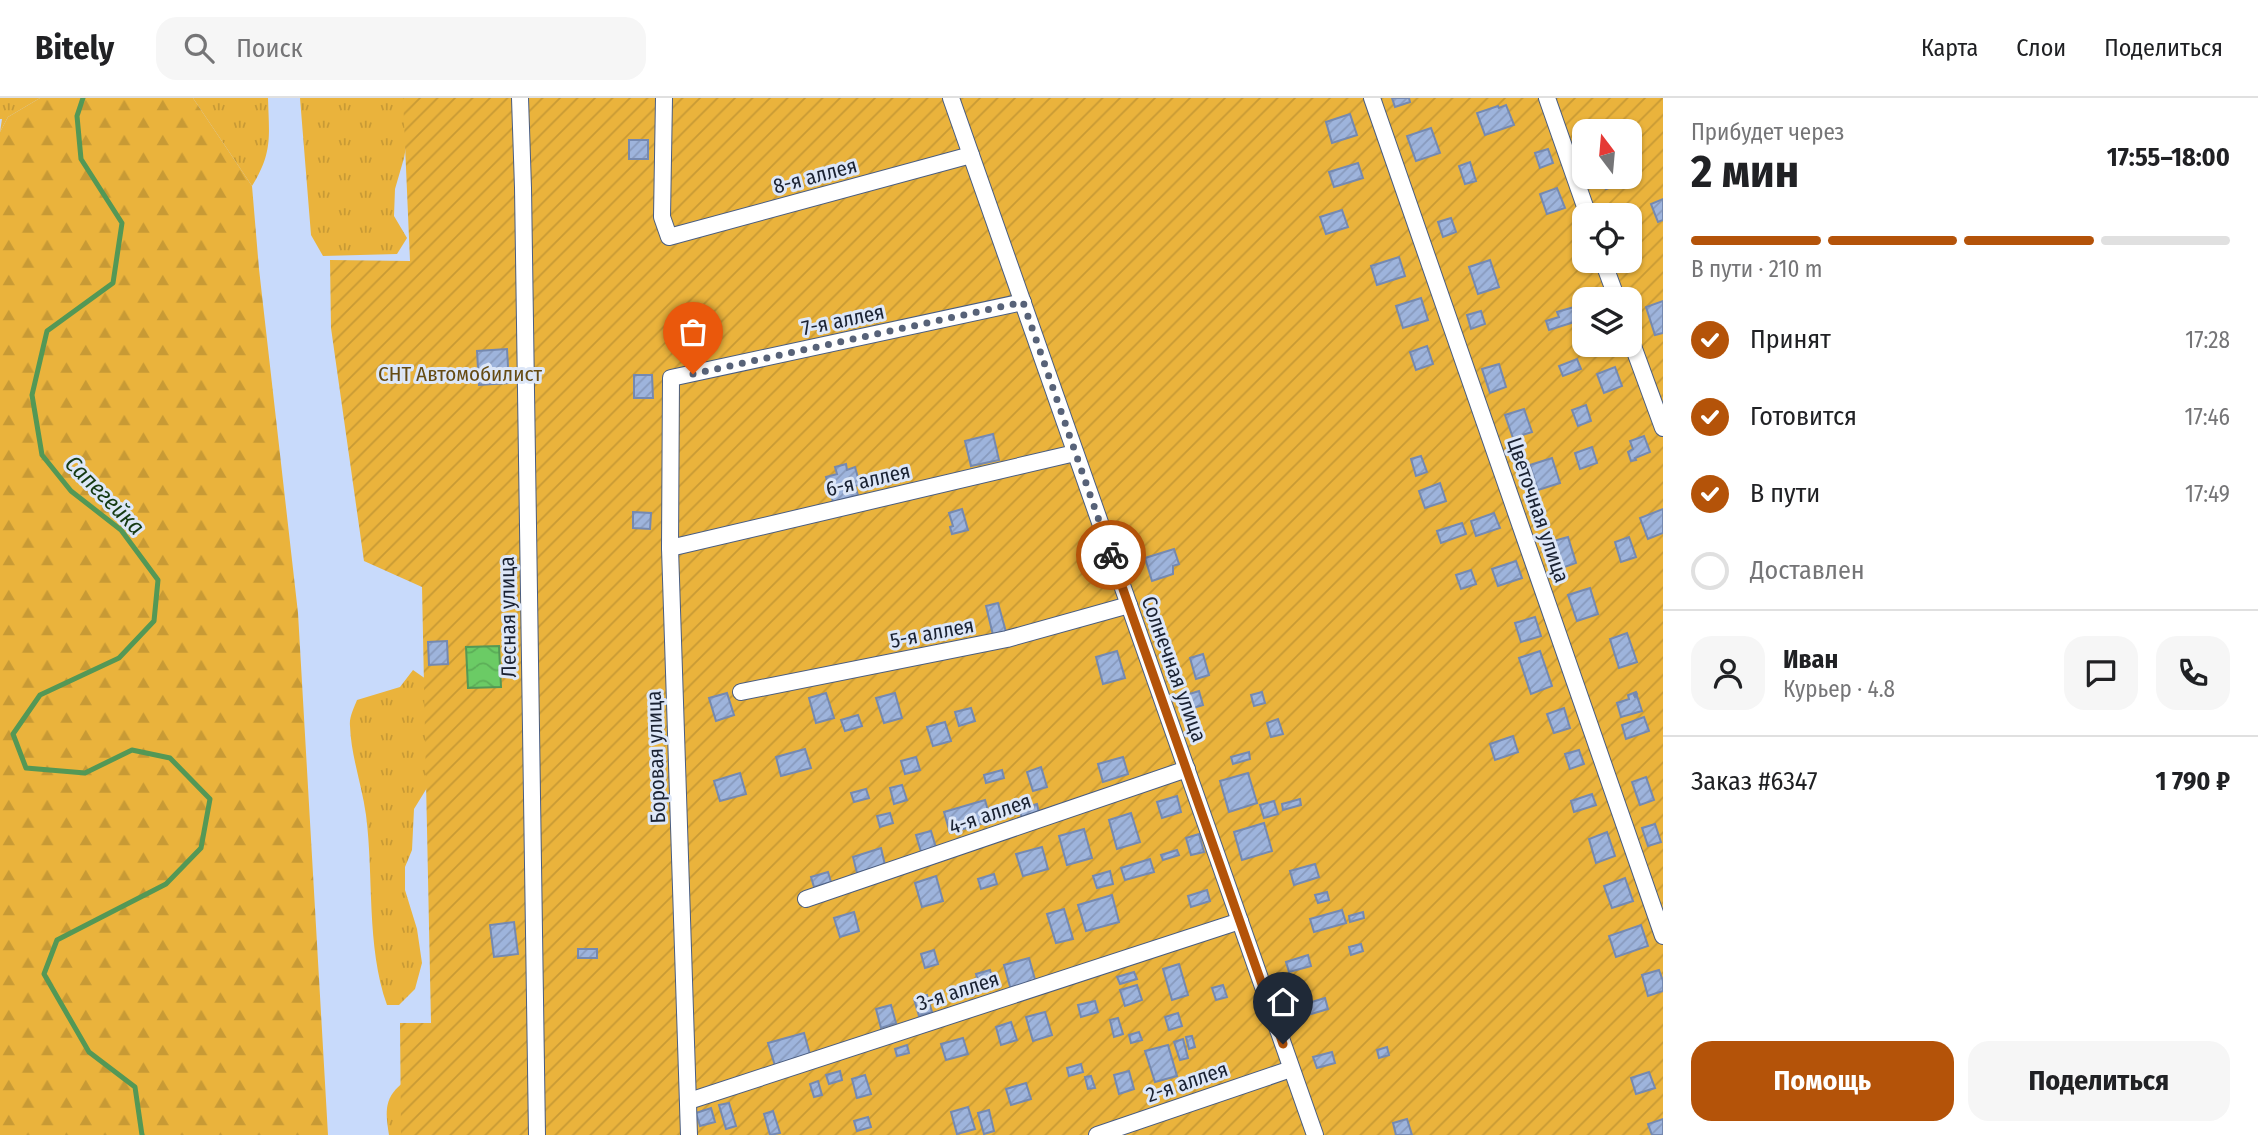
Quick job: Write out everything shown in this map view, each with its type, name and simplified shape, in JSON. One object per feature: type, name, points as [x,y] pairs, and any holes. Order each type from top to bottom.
[{"type":"street","name":"Лесная улица","points":[[520,98],[537,1135]]},
{"type":"street","name":"8-я аллея","points":[[664,98],[662,218],[669,237],[971,155]]},
{"type":"street","name":"Солнечная улица","points":[[951,98],[1315,1135]]},
{"type":"street","name":"Цветочная улица","points":[[1372,98],[1663,936]]},
{"type":"street","points":[[1547,98],[1584,203]]},
{"type":"street","name":"7-я аллея","points":[[671,378],[1023,302]]},
{"type":"street","points":[[1637,357],[1663,428]]},
{"type":"street","name":"Боровая улица","points":[[671,378],[670,548],[689,1135]]},
{"type":"street","name":"6-я аллея","points":[[670,548],[1075,453]]},
{"type":"street","name":"5-я аллея","points":[[741,692],[1007,639],[1129,605]]},
{"type":"street","name":"4-я аллея","points":[[807,899],[1187,769]]},
{"type":"street","name":"3-я аллея","points":[[689,1101],[1240,921]]},
{"type":"street","name":"2-я аллея","points":[[1097,1135],[1291,1069]]},
{"type":"green space","points":[[0,98],[40,98],[8,117],[0,132]]},
{"type":"green space","points":[[40,98],[193,98],[252,186],[298,613],[328,1135],[0,1135],[0,132],[8,117]]},
{"type":"green space","points":[[193,98],[268,98],[267,153],[252,186]]},
{"type":"green space","points":[[300,98],[410,98],[412,113],[395,189],[394,216],[407,238],[397,254],[323,256],[311,235]]},
{"type":"green space","name":"СНТ Автомобилист","points":[[403,98],[1663,98],[1663,1135],[401,1135],[400,1023],[431,1023],[422,587],[364,561],[331,328],[330,260],[410,261]]},
{"type":"green space","points":[[413,670],[436,686],[430,783],[414,809],[412,850],[405,867],[405,890],[417,929],[422,963],[415,989],[399,1005],[387,1005],[376,959],[366,815],[352,748],[350,723],[357,700],[400,687]]},
{"type":"green space","points":[[405,1081],[420,1135],[389,1135],[388,1105],[393,1093]]},
{"type":"water","points":[[499,646],[501,687],[468,688],[466,647]]},
{"type":"building","points":[[1392,98],[1409,98],[1410,102],[1395,107]]},
{"type":"building","points":[[1506,105],[1514,125],[1485,135],[1477,113]]},
{"type":"building","points":[[1350,114],[1357,135],[1332,143],[1326,122]]},
{"type":"building","points":[[1431,128],[1440,153],[1416,161],[1407,136]]},
{"type":"building","points":[[629,140],[648,140],[648,159],[629,159]]},
{"type":"building","points":[[1548,149],[1553,163],[1540,168],[1535,153]]},
{"type":"building","points":[[1470,162],[1476,181],[1465,184],[1459,166]]},
{"type":"building","points":[[1358,163],[1363,178],[1334,187],[1329,172]]},
{"type":"building","points":[[1557,188],[1565,208],[1547,214],[1540,194]]},
{"type":"building","points":[[1663,199],[1663,220],[1658,222],[1651,204]]},
{"type":"building","points":[[1342,210],[1348,227],[1326,234],[1320,217]]},
{"type":"building","points":[[1451,218],[1456,232],[1443,237],[1438,222]]},
{"type":"building","points":[[1399,257],[1405,276],[1377,285],[1371,266]]},
{"type":"building","points":[[1490,260],[1499,287],[1478,294],[1469,267]]},
{"type":"building","points":[[1421,298],[1428,320],[1403,328],[1396,306]]},
{"type":"building","points":[[1663,301],[1663,333],[1655,335],[1646,307]]},
{"type":"building","points":[[1572,308],[1572,323],[1549,330],[1546,321],[1559,317],[1557,312]]},
{"type":"building","points":[[1481,311],[1485,324],[1471,329],[1467,315]]},
{"type":"building","points":[[1427,346],[1433,364],[1416,370],[1410,352]]},
{"type":"building","points":[[507,349],[509,383],[479,385],[477,351]]},
{"type":"building","points":[[1577,359],[1581,369],[1563,376],[1559,366]]},
{"type":"building","points":[[1499,364],[1506,387],[1490,393],[1482,369]]},
{"type":"building","points":[[1615,367],[1622,386],[1604,393],[1597,374]]},
{"type":"building","points":[[634,375],[652,375],[653,398],[634,398]]},
{"type":"building","points":[[1586,405],[1591,421],[1578,426],[1572,410]]},
{"type":"building","points":[[1524,409],[1532,432],[1513,438],[1505,415]]},
{"type":"building","points":[[993,434],[999,460],[971,466],[965,441]]},
{"type":"building","points":[[1644,436],[1650,452],[1631,461],[1628,452],[1633,449],[1630,441]]},
{"type":"building","points":[[1592,447],[1597,463],[1580,469],[1575,453]]},
{"type":"building","points":[[1421,456],[1427,472],[1416,476],[1411,459]]},
{"type":"building","points":[[1552,458],[1560,483],[1538,490],[1530,465]]},
{"type":"building","points":[[846,464],[847,470],[855,467],[860,485],[855,486],[858,495],[833,502],[826,477],[837,474],[835,467]]},
{"type":"building","points":[[1440,483],[1446,501],[1425,508],[1419,491]]},
{"type":"building","points":[[962,509],[968,530],[952,534],[950,527],[953,526],[949,513]]},
{"type":"building","points":[[1663,509],[1663,533],[1648,539],[1640,518]]},
{"type":"building","points":[[633,512],[651,513],[650,529],[633,528]]},
{"type":"building","points":[[1494,513],[1500,528],[1476,536],[1471,521]]},
{"type":"building","points":[[1462,523],[1466,534],[1441,543],[1437,531]]},
{"type":"building","points":[[1568,537],[1576,563],[1559,569],[1550,542]]},
{"type":"building","points":[[1629,537],[1636,557],[1621,562],[1615,542]]},
{"type":"building","points":[[1174,549],[1179,564],[1173,566],[1173,574],[1152,581],[1145,558]]},
{"type":"building","points":[[1516,561],[1522,578],[1498,586],[1492,569]]},
{"type":"building","points":[[1471,570],[1476,584],[1461,589],[1456,575]]},
{"type":"building","points":[[1590,588],[1598,614],[1577,621],[1568,595]]},
{"type":"building","points":[[998,603],[1006,632],[993,635],[986,606]]},
{"type":"building","points":[[1535,617],[1541,636],[1521,642],[1515,623]]},
{"type":"building","points":[[1627,633],[1637,662],[1619,668],[1610,639]]},
{"type":"building","points":[[447,641],[448,664],[429,665],[428,642]]},
{"type":"building","points":[[1117,651],[1125,678],[1103,684],[1096,657]]},
{"type":"building","points":[[1540,651],[1552,686],[1531,694],[1519,658]]},
{"type":"building","points":[[1203,654],[1209,675],[1196,679],[1190,658]]},
{"type":"building","points":[[1199,691],[1203,705],[1190,709],[1186,695]]},
{"type":"building","points":[[1262,692],[1265,703],[1254,706],[1251,695]]},
{"type":"building","points":[[1636,692],[1634,695],[1637,696],[1642,711],[1621,717],[1617,703],[1629,699],[1628,695]]},
{"type":"building","points":[[727,693],[734,715],[716,721],[709,698]]},
{"type":"building","points":[[826,693],[834,718],[816,723],[809,698]]},
{"type":"building","points":[[895,693],[902,718],[884,723],[876,698]]},
{"type":"building","points":[[971,708],[975,721],[959,726],[955,712]]},
{"type":"building","points":[[1564,708],[1570,728],[1554,733],[1547,714]]},
{"type":"building","points":[[858,715],[862,726],[845,731],[841,720]]},
{"type":"building","points":[[1644,717],[1649,731],[1626,739],[1622,725]]},
{"type":"building","points":[[1278,719],[1283,734],[1271,737],[1267,723]]},
{"type":"building","points":[[945,722],[951,741],[933,746],[927,727]]},
{"type":"building","points":[[1513,736],[1518,752],[1495,760],[1490,744]]},
{"type":"building","points":[[805,749],[811,768],[781,776],[776,757]]},
{"type":"building","points":[[1579,750],[1584,764],[1570,769],[1565,754]]},
{"type":"building","points":[[1249,752],[1250,759],[1233,764],[1231,757]]},
{"type":"building","points":[[916,757],[920,770],[905,774],[901,761]]},
{"type":"building","points":[[1123,757],[1128,774],[1103,782],[1098,764]]},
{"type":"building","points":[[1041,767],[1047,787],[1033,791],[1027,772]]},
{"type":"building","points":[[1002,770],[1004,778],[986,783],[984,775]]},
{"type":"building","points":[[740,773],[746,794],[720,801],[714,781]]},
{"type":"building","points":[[1248,773],[1257,803],[1229,812],[1220,781]]},
{"type":"building","points":[[1646,777],[1654,800],[1640,805],[1632,782]]},
{"type":"building","points":[[902,785],[907,800],[894,804],[890,788]]},
{"type":"building","points":[[866,789],[869,798],[854,802],[851,793]]},
{"type":"building","points":[[1592,794],[1596,805],[1574,812],[1571,801]]},
{"type":"building","points":[[1177,796],[1181,812],[1162,818],[1157,802]]},
{"type":"building","points":[[1300,799],[1301,805],[1283,810],[1282,804]]},
{"type":"building","points":[[985,800],[991,821],[950,833],[944,812]]},
{"type":"building","points":[[1274,801],[1278,814],[1264,818],[1260,805]]},
{"type":"building","points":[[1037,804],[1039,813],[1022,818],[1019,809]]},
{"type":"building","points":[[890,813],[893,823],[880,827],[877,816]]},
{"type":"building","points":[[1131,813],[1140,842],[1117,849],[1109,820]]},
{"type":"building","points":[[1264,823],[1272,851],[1242,860],[1234,832]]},
{"type":"building","points":[[1655,824],[1661,842],[1648,846],[1642,828]]},
{"type":"building","points":[[1084,829],[1092,858],[1067,865],[1059,836]]},
{"type":"building","points":[[931,831],[937,851],[922,855],[916,835]]},
{"type":"building","points":[[1607,832],[1615,856],[1596,863],[1589,839]]},
{"type":"building","points":[[1199,834],[1204,852],[1191,855],[1186,838]]},
{"type":"building","points":[[1042,847],[1048,869],[1023,876],[1016,854]]},
{"type":"building","points":[[881,848],[885,865],[857,873],[853,857]]},
{"type":"building","points":[[1177,850],[1179,855],[1163,860],[1161,855]]},
{"type":"building","points":[[1150,859],[1154,872],[1125,880],[1121,868]]},
{"type":"building","points":[[1315,864],[1319,877],[1294,885],[1290,871]]},
{"type":"building","points":[[1110,871],[1113,884],[1097,888],[1093,876]]},
{"type":"building","points":[[828,872],[831,882],[814,887],[811,877]]},
{"type":"building","points":[[994,874],[997,884],[981,889],[978,879]]},
{"type":"building","points":[[936,876],[943,901],[922,907],[915,883]]},
{"type":"building","points":[[1625,878],[1633,901],[1612,908],[1604,886]]},
{"type":"building","points":[[1207,890],[1210,901],[1191,907],[1188,896]]},
{"type":"building","points":[[1327,892],[1329,900],[1318,903],[1315,895]]},
{"type":"building","points":[[1112,895],[1119,922],[1086,931],[1078,905]]},
{"type":"building","points":[[1064,909],[1073,939],[1056,943],[1047,914]]},
{"type":"building","points":[[1342,910],[1346,923],[1314,932],[1310,919]]},
{"type":"building","points":[[854,912],[859,931],[840,937],[834,918]]},
{"type":"building","points":[[1363,912],[1364,918],[1350,922],[1349,916]]},
{"type":"building","points":[[514,922],[518,954],[494,957],[490,925]]},
{"type":"building","points":[[1641,925],[1648,946],[1616,957],[1609,936]]},
{"type":"building","points":[[1361,944],[1363,951],[1351,955],[1349,947]]},
{"type":"building","points":[[578,949],[597,949],[597,958],[578,958]]},
{"type":"building","points":[[934,950],[938,964],[925,968],[921,954]]},
{"type":"building","points":[[1308,955],[1311,966],[1289,972],[1286,962]]},
{"type":"building","points":[[1029,958],[1036,983],[1011,990],[1004,965]]},
{"type":"building","points":[[1179,964],[1188,995],[1172,1000],[1163,969]]},
{"type":"building","points":[[990,970],[994,983],[980,987],[976,974]]},
{"type":"building","points":[[1659,970],[1663,991],[1648,996],[1642,975]]},
{"type":"building","points":[[1134,972],[1137,979],[1120,984],[1117,977]]},
{"type":"building","points":[[1137,985],[1142,1000],[1125,1006],[1120,990]]},
{"type":"building","points":[[1223,985],[1227,997],[1216,1000],[1212,988]]},
{"type":"building","points":[[927,995],[932,1012],[919,1016],[914,999]]},
{"type":"building","points":[[1325,998],[1328,1009],[1301,1017],[1298,1006]]},
{"type":"building","points":[[1095,1001],[1098,1012],[1081,1017],[1078,1005]]},
{"type":"building","points":[[891,1005],[896,1023],[881,1028],[876,1009]]},
{"type":"building","points":[[1045,1012],[1052,1035],[1033,1041],[1026,1017]]},
{"type":"building","points":[[1178,1013],[1182,1026],[1169,1030],[1165,1017]]},
{"type":"building","points":[[1118,1018],[1123,1034],[1114,1037],[1110,1020]]},
{"type":"building","points":[[1011,1022],[1017,1040],[1001,1045],[996,1027]]},
{"type":"building","points":[[1139,1032],[1142,1040],[1131,1043],[1129,1035]]},
{"type":"building","points":[[804,1033],[811,1058],[776,1069],[768,1043]]},
{"type":"building","points":[[1192,1036],[1195,1047],[1189,1049],[1186,1037]]},
{"type":"building","points":[[963,1038],[968,1054],[946,1060],[941,1044]]},
{"type":"building","points":[[1183,1039],[1188,1058],[1180,1060],[1174,1042]]},
{"type":"building","points":[[907,1045],[909,1053],[897,1056],[895,1049]]},
{"type":"building","points":[[1168,1045],[1177,1076],[1155,1082],[1145,1051]]},
{"type":"building","points":[[1387,1047],[1389,1055],[1379,1058],[1377,1050]]},
{"type":"building","points":[[1332,1052],[1335,1063],[1317,1068],[1313,1057]]},
{"type":"building","points":[[1081,1064],[1083,1072],[1069,1076],[1067,1068]]},
{"type":"building","points":[[840,1071],[842,1080],[829,1084],[826,1075]]},
{"type":"building","points":[[1129,1071],[1134,1089],[1119,1094],[1114,1075]]},
{"type":"building","points":[[1649,1072],[1655,1088],[1636,1094],[1631,1078]]},
{"type":"building","points":[[865,1075],[871,1094],[857,1098],[852,1079]]},
{"type":"building","points":[[1091,1076],[1095,1088],[1088,1089],[1085,1077]]},
{"type":"building","points":[[818,1081],[822,1095],[814,1097],[810,1084]]},
{"type":"building","points":[[1026,1083],[1031,1099],[1011,1105],[1006,1089]]},
{"type":"building","points":[[729,1103],[736,1126],[726,1129],[719,1105]]},
{"type":"building","points":[[968,1107],[975,1129],[957,1134],[951,1112]]},
{"type":"building","points":[[711,1108],[715,1122],[700,1126],[696,1113]]},
{"type":"building","points":[[989,1110],[994,1131],[984,1134],[978,1113]]},
{"type":"building","points":[[773,1111],[780,1133],[770,1135],[764,1114]]},
{"type":"building","points":[[868,1117],[871,1127],[857,1131],[854,1121]]},
{"type":"building","points":[[1407,1119],[1412,1135],[1396,1135],[1393,1123]]},
{"type":"building","points":[[1663,1119],[1663,1135],[1652,1135],[1648,1124]]},
{"type":"waterway","name":"Сапегейка","points":[[83,98],[77,116],[81,159],[122,223],[113,283],[47,331],[32,395],[42,455],[71,491],[121,530],[158,580],[154,621],[119,658],[40,695],[13,734],[26,768],[85,773],[132,750],[170,758],[210,799],[201,848],[166,884],[57,940],[44,974],[89,1052],[135,1087],[142,1135]]},
{"type":"way so far","points":[[693,374],[1023,302],[1111,555]]},
{"type":"route","points":[[1111,555],[1283,1044]]}]
